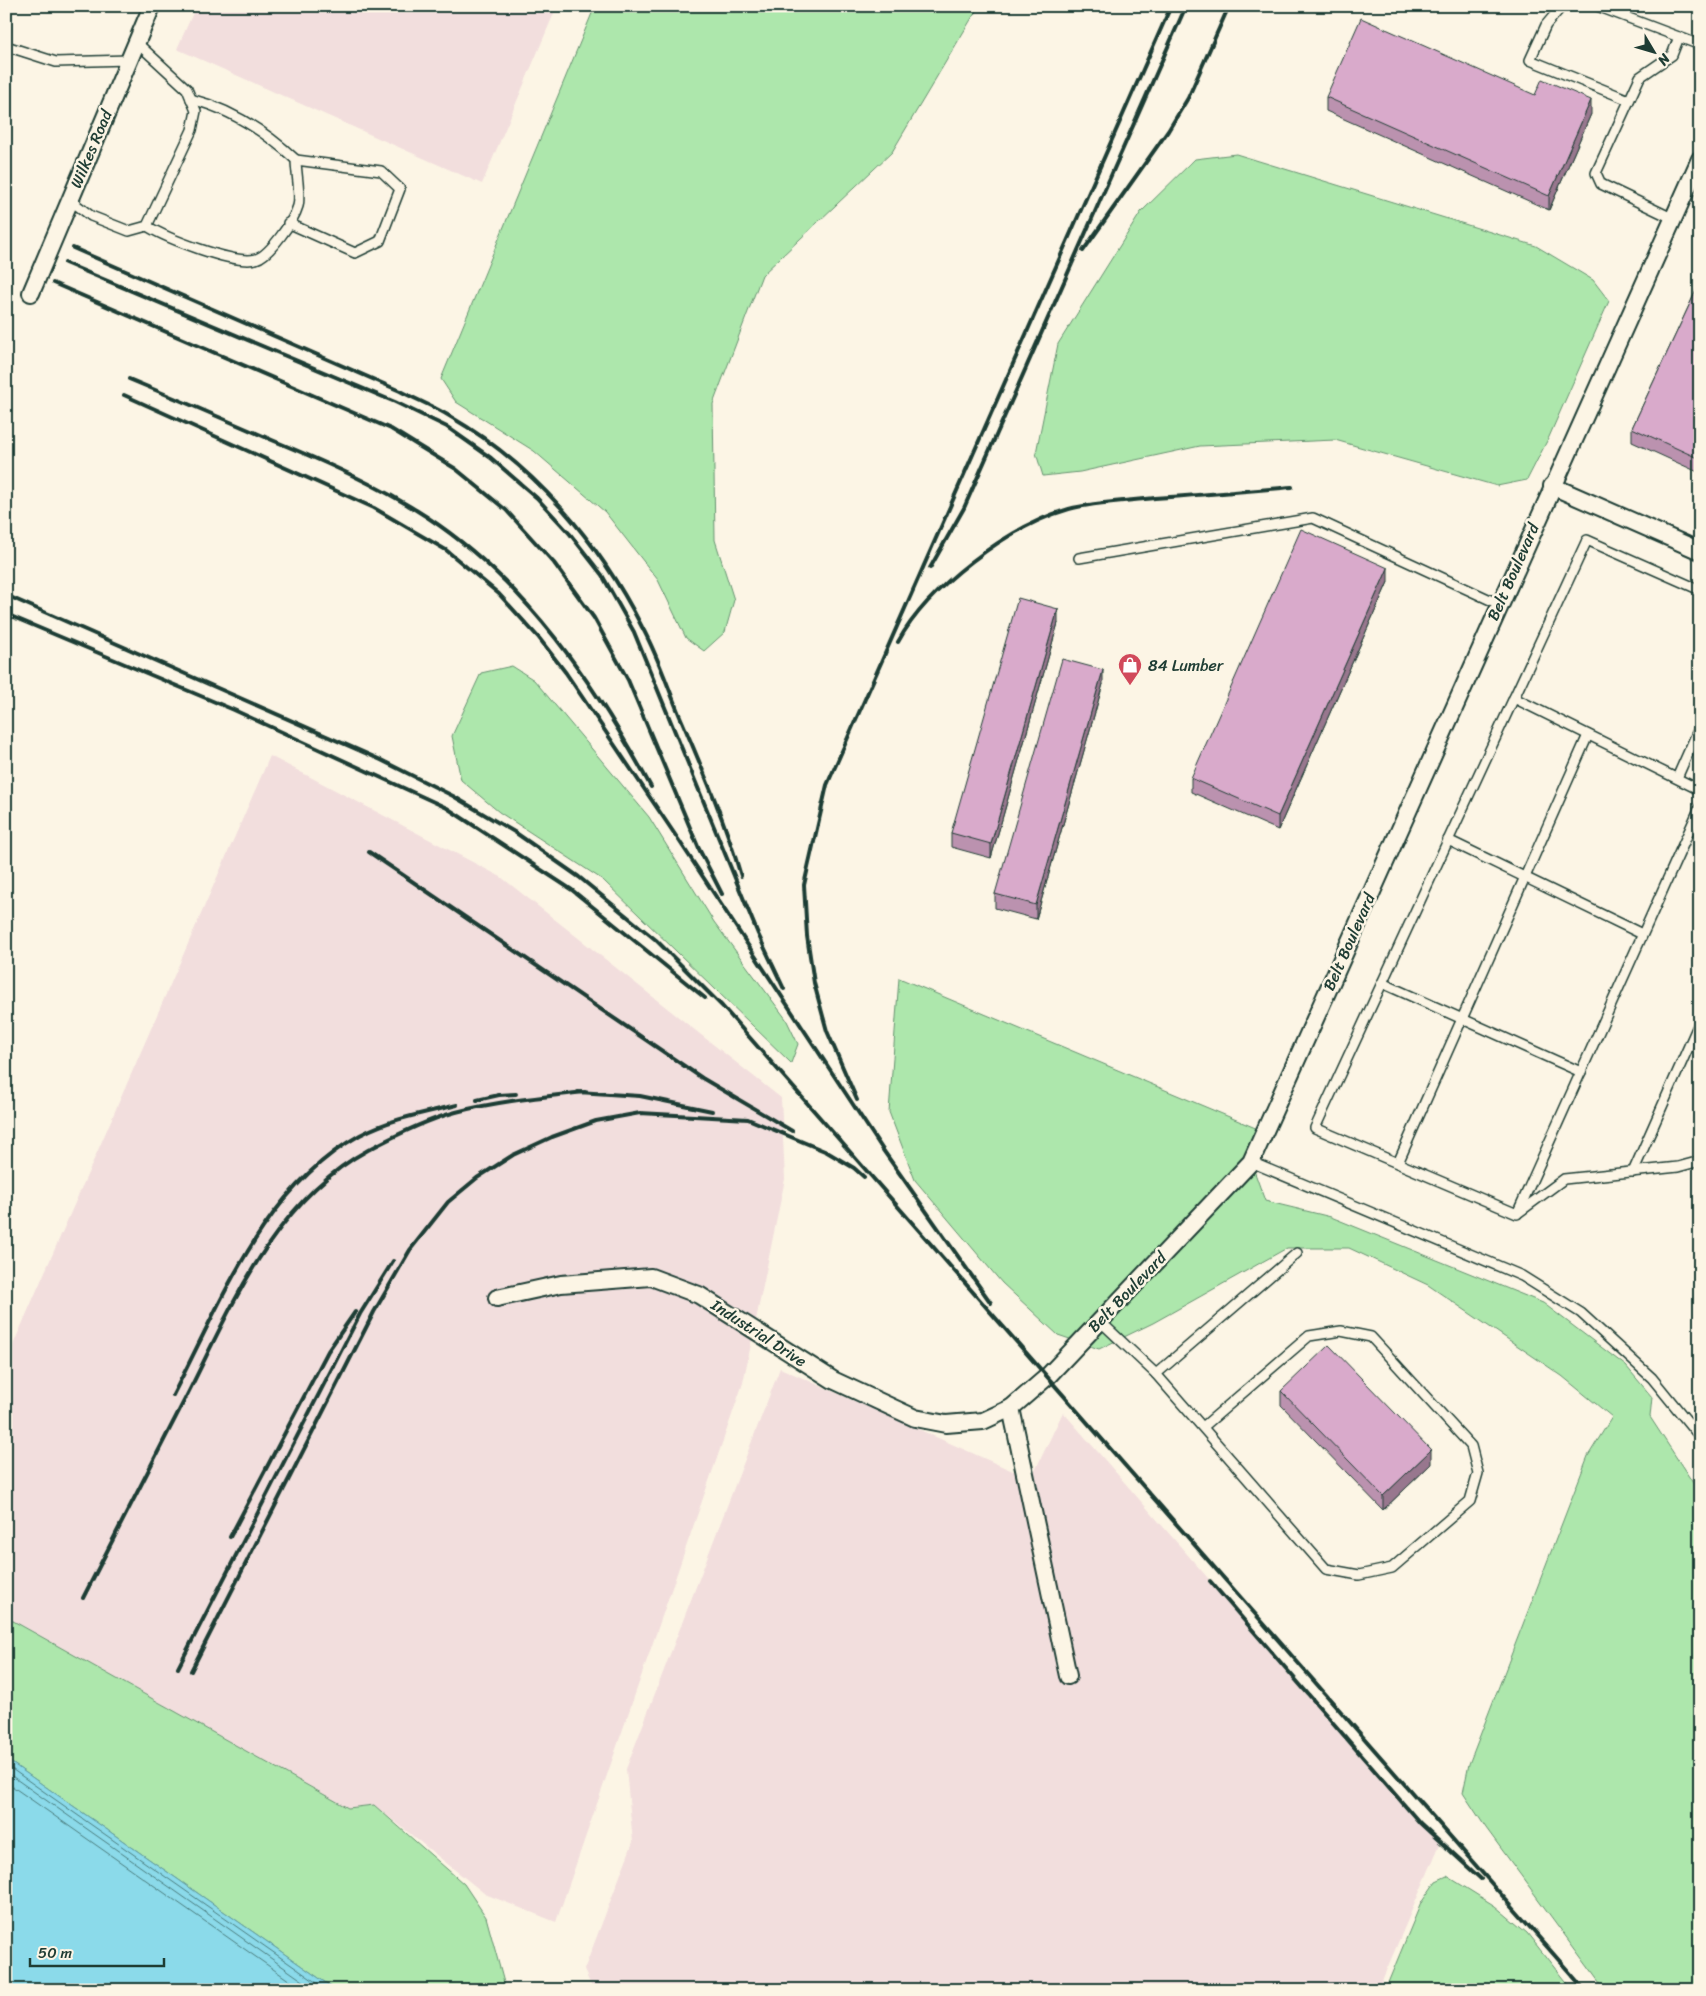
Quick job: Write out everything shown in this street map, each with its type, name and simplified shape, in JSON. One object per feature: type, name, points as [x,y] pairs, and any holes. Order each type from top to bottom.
[{"type":"street","name":"Wilkes Road","points":[[30,293],[152,6]]},
{"type":"street","name":"Belt Boulevard","points":[[1011,1408],[1048,1376],[1251,1162],[1499,604],[1700,160]]},
{"type":"street","points":[[1552,486],[1700,551]]},
{"type":"street","name":"Industrial Drive","points":[[497,1298],[560,1284],[651,1277],[699,1295],[833,1380],[915,1418],[946,1424],[983,1421],[1011,1408]]},
{"type":"street","points":[[1011,1408],[1068,1676]]},
{"type":"lane","points":[[1562,6],[1546,25],[1530,60],[1629,100]]},
{"type":"lane","points":[[1597,6],[1700,45]]},
{"type":"lane","points":[[1674,219],[1601,184],[1596,174],[1640,77],[1672,55],[1679,37]]},
{"type":"lane","points":[[136,42],[187,89],[196,111],[192,130],[147,226]]},
{"type":"lane","points":[[6,46],[56,62],[129,60]]},
{"type":"lane","points":[[191,99],[214,105],[277,142],[296,160],[381,171],[400,189],[380,241],[355,253],[288,223]]},
{"type":"lane","points":[[70,200],[91,216],[129,230],[147,226],[159,234],[233,259],[256,259],[273,248],[298,206],[296,160]]},
{"type":"lane","points":[[1079,558],[1313,518],[1499,604]]},
{"type":"lane","points":[[1516,1214],[1314,1128],[1587,540],[1700,590]]},
{"type":"lane","points":[[1514,698],[1700,790]]},
{"type":"lane","points":[[1677,778],[1700,726]]},
{"type":"lane","points":[[1398,1164],[1588,735]]},
{"type":"lane","points":[[1516,1214],[1700,807]]},
{"type":"lane","points":[[1448,840],[1642,934]]},
{"type":"lane","points":[[1382,983],[1581,1072]]},
{"type":"lane","points":[[1633,1172],[1700,1021]]},
{"type":"lane","points":[[1516,1214],[1564,1179],[1678,1167],[1700,1161]]},
{"type":"lane","points":[[1251,1162],[1522,1276],[1581,1313],[1652,1378],[1700,1437]]},
{"type":"lane","points":[[1156,1374],[1297,1253]]},
{"type":"lane","points":[[1100,1321],[1156,1374],[1204,1426],[1326,1568],[1359,1576],[1392,1568],[1470,1501],[1478,1472],[1471,1446],[1371,1337],[1341,1331],[1309,1336],[1204,1426]]},
{"type":"shaded area","points":[[196,6],[557,6],[482,184],[177,49]]},
{"type":"shaded area","points":[[270,756],[501,877],[781,1098],[785,1179],[743,1383],[556,1922],[485,1894],[374,1805],[348,1808],[6,1617],[6,1361]]},
{"type":"shaded area","points":[[780,1368],[1031,1479],[1063,1412],[1440,1844],[1378,1990],[593,1990],[584,1970],[633,1842],[626,1769]]},
{"type":"green space","points":[[595,6],[979,6],[892,152],[762,275],[713,404],[715,540],[734,600],[725,632],[704,651],[686,638],[658,580],[605,512],[534,451],[456,402],[441,379]]},
{"type":"green space","points":[[1236,154],[1536,246],[1593,280],[1609,301],[1549,437],[1527,480],[1497,486],[1335,440],[1200,446],[1080,472],[1043,476],[1036,453],[1058,344],[1141,212],[1195,159]]},
{"type":"green space","points":[[512,666],[534,680],[649,817],[714,922],[786,1019],[798,1044],[791,1063],[603,880],[499,812],[461,780],[452,736],[481,673]]},
{"type":"green space","points":[[899,978],[1265,1132],[1251,1162],[1265,1201],[1331,1217],[1543,1303],[1626,1366],[1652,1397],[1650,1417],[1695,1486],[1700,1489],[1700,1990],[1605,1990],[1486,1828],[1463,1793],[1469,1764],[1588,1456],[1612,1417],[1562,1376],[1428,1285],[1349,1248],[1287,1248],[1153,1323],[1099,1349],[1058,1335],[1002,1283],[915,1180],[889,1112]]},
{"type":"green space","points":[[6,1617],[348,1808],[374,1805],[464,1884],[486,1917],[506,1990],[336,1990],[6,1759]]},
{"type":"green space","points":[[1447,1876],[1495,1906],[1527,1933],[1572,1990],[1385,1990],[1421,1903],[1436,1881]]},
{"type":"water","points":[[6,1759],[336,1990],[6,1990]]},
{"type":"building","points":[[1361,18],[1535,95],[1542,79],[1591,100],[1549,196],[1326,97]]},
{"type":"building","points":[[1700,282],[1700,459],[1632,428]]},
{"type":"building","points":[[1301,529],[1388,568],[1278,816],[1191,778]]},
{"type":"building","points":[[1018,598],[1058,609],[991,844],[951,833]]},
{"type":"building","points":[[1062,659],[1103,670],[1036,905],[995,894]]},
{"type":"building","points":[[1329,1345],[1431,1450],[1383,1496],[1281,1391]]},
{"type":"railway","points":[[857,1100],[827,1031],[814,983],[807,936],[804,885],[827,785],[1171,6]]},
{"type":"railway","points":[[930,568],[964,508],[1186,6]]},
{"type":"railway","points":[[1083,251],[1168,131],[1188,98],[1229,6]]},
{"type":"railway","points":[[73,248],[400,391],[432,407],[481,436],[537,482],[562,508],[606,565],[647,637],[713,795],[741,876]]},
{"type":"railway","points":[[65,263],[395,402],[447,427],[491,458],[537,498],[570,534],[602,575],[634,632],[758,934],[784,989]]},
{"type":"railway","points":[[53,283],[391,429],[456,469],[506,510],[554,563],[594,618],[628,680],[699,849],[722,894]]},
{"type":"railway","points":[[129,379],[351,475],[408,505],[463,543],[496,572],[527,604],[582,673],[651,787]]},
{"type":"railway","points":[[124,395],[374,508],[446,550],[499,594],[539,638],[566,673],[883,1150],[991,1303]]},
{"type":"railway","points":[[898,642],[929,600],[949,580],[996,544],[1046,517],[1069,509],[1100,503],[1292,487]]},
{"type":"railway","points":[[8,596],[381,760],[453,796],[516,833],[579,877],[656,940],[722,1006],[1585,1990]]},
{"type":"railway","points":[[6,614],[234,710],[447,808],[572,890],[705,998]]},
{"type":"railway","points":[[369,852],[702,1078],[792,1131]]},
{"type":"railway","points":[[578,1092],[640,1096],[712,1111]]},
{"type":"railway","points":[[83,1598],[237,1296],[257,1262],[280,1229],[305,1199],[334,1172],[368,1150],[400,1133],[434,1119],[488,1105],[585,1092]]},
{"type":"railway","points":[[477,1100],[499,1095],[516,1094]]},
{"type":"railway","points":[[173,1395],[248,1250],[271,1216],[297,1185],[326,1158],[371,1129],[457,1105]]},
{"type":"railway","points":[[191,1671],[374,1312],[410,1250],[448,1202],[477,1178],[513,1155],[552,1137],[596,1121],[640,1113],[748,1119],[827,1152],[854,1168],[864,1177]]},
{"type":"railway","points":[[178,1668],[360,1314],[393,1261]]},
{"type":"railway","points":[[230,1537],[328,1351],[355,1312]]},
{"type":"railway","points":[[1210,1581],[1420,1823],[1481,1879]]},
{"type":"place","name":"84 Lumber","points":[[1130,686]]}]
